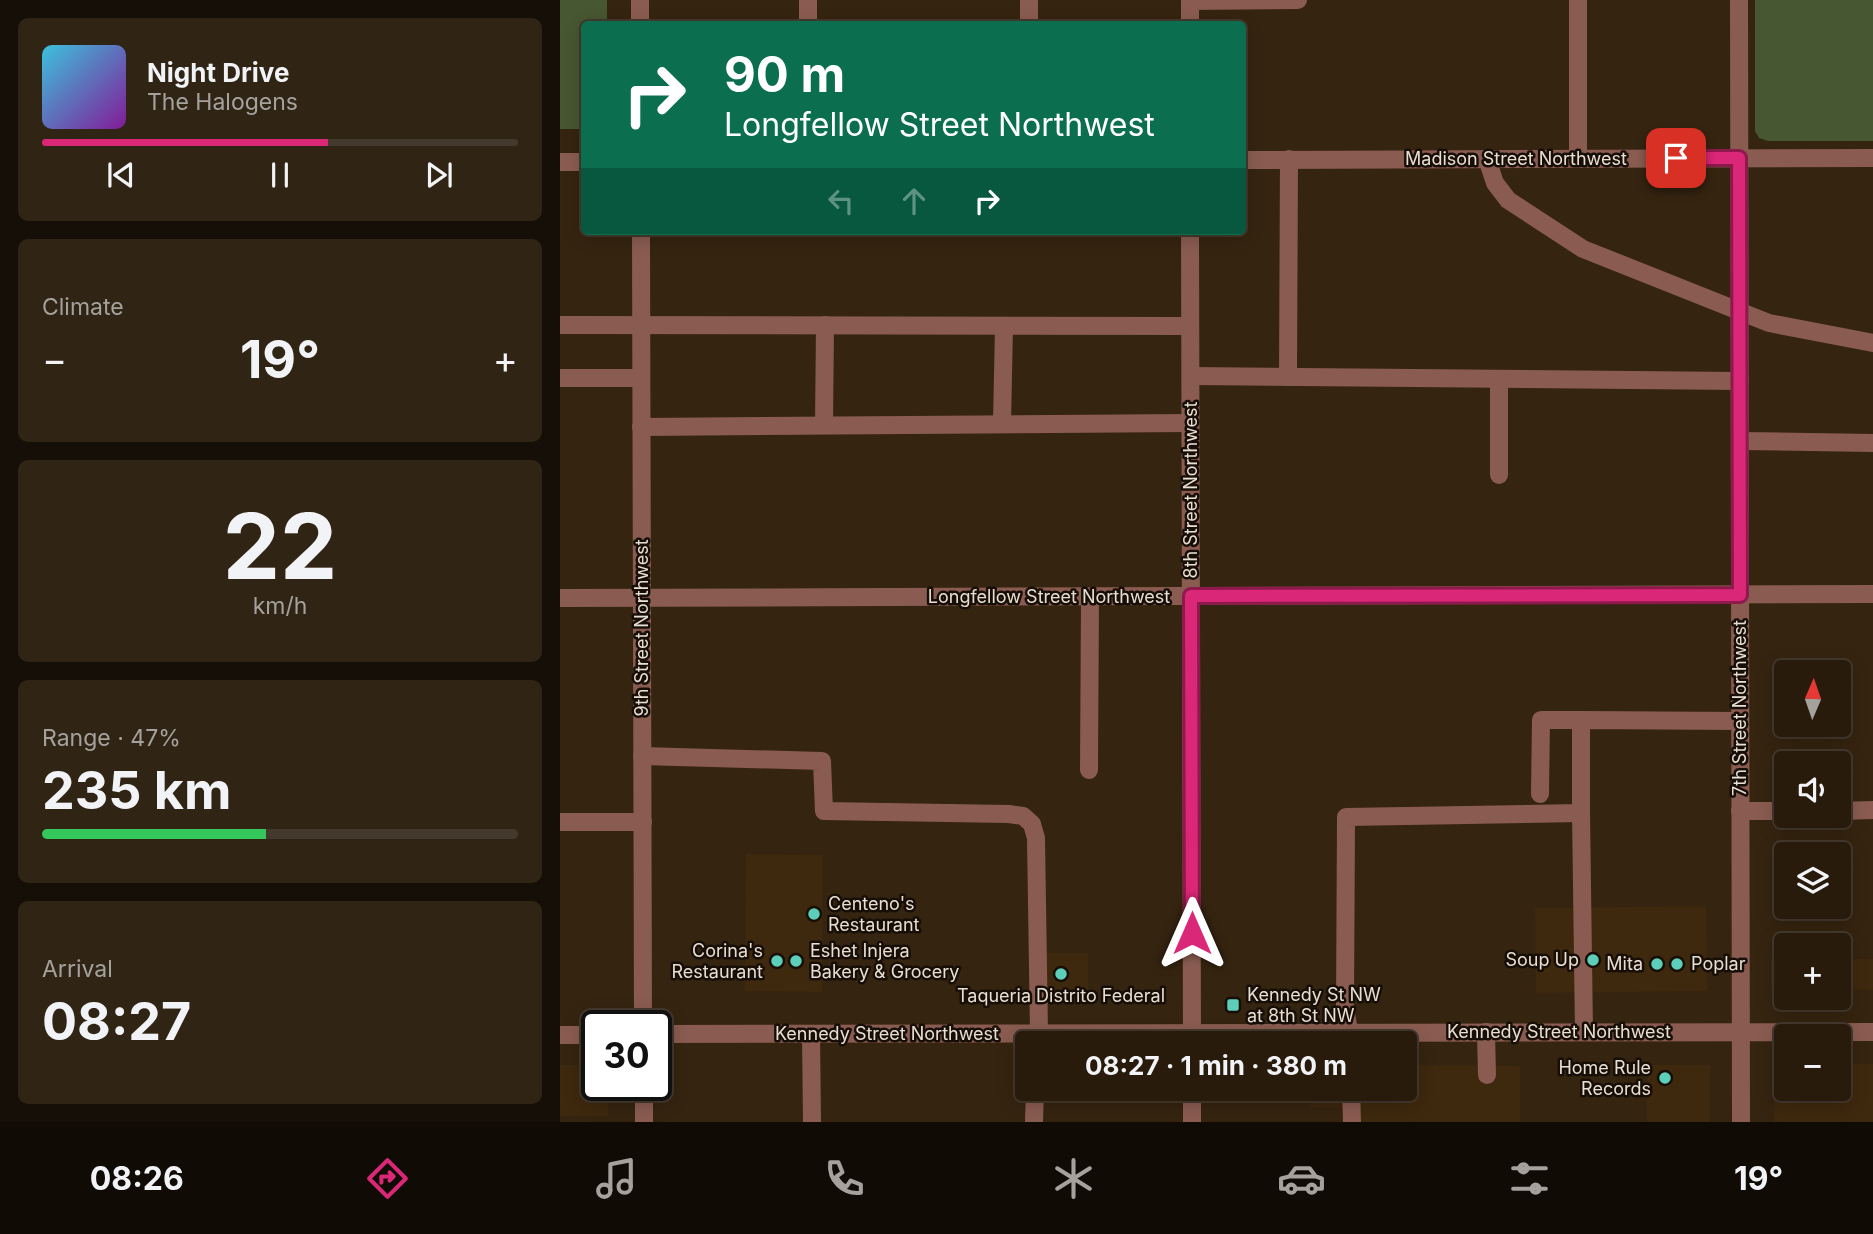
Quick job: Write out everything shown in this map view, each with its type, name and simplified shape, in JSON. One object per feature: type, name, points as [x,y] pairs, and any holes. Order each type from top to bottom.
[{"type":"street","points":[[640,0],[640,21]]},
{"type":"street","points":[[808,0],[808,21]]},
{"type":"street","points":[[1029,0],[1029,21]]},
{"type":"street","points":[[1190,21],[1190,1],[1298,0]]},
{"type":"street","points":[[1578,0],[1578,159]]},
{"type":"street","name":"7th Street Northwest","points":[[1739,0],[1741,1122]]},
{"type":"street","name":"Madison Street Northwest","points":[[1246,160],[1873,158]]},
{"type":"street","points":[[1288,377],[1289,159]]},
{"type":"street","points":[[1487,159],[1495,183],[1508,200],[1547,228],[1625,268],[1769,323],[1873,343]]},
{"type":"street","points":[[560,162],[581,162]]},
{"type":"street","name":"9th Street Northwest","points":[[641,235],[643,1010]]},
{"type":"street","name":"8th Street Northwest","points":[[1190,235],[1192,1031]]},
{"type":"street","points":[[560,325],[1190,326]]},
{"type":"street","points":[[824,425],[825,326]]},
{"type":"street","points":[[1002,424],[1004,326]]},
{"type":"street","points":[[1191,376],[1740,382]]},
{"type":"street","points":[[560,378],[641,378]]},
{"type":"street","points":[[1499,379],[1499,475]]},
{"type":"street","points":[[641,427],[1191,423]]},
{"type":"street","points":[[1740,441],[1873,443]]},
{"type":"street","name":"Longfellow Street Northwest","points":[[560,598],[1873,594]]},
{"type":"street","points":[[1089,770],[1090,597]]},
{"type":"street","points":[[1540,793],[1541,720],[1740,721]]},
{"type":"street","points":[[1581,720],[1584,1032]]},
{"type":"street","points":[[642,756],[822,761],[824,811],[994,812],[1023,816],[1032,824],[1036,838],[1036,1031]]},
{"type":"street","points":[[1851,811],[1873,810]]},
{"type":"street","points":[[1741,811],[1774,811]]},
{"type":"street","points":[[1350,1031],[1345,1008],[1346,817],[1581,813]]},
{"type":"street","points":[[560,822],[643,822]]},
{"type":"street","points":[[1486,1032],[1487,1075]]},
{"type":"street","name":"Kennedy Street Northwest","points":[[1417,1035],[1486,1032],[1873,1032]]},
{"type":"street","name":"Kennedy Street Northwest","points":[[672,1034],[1015,1037]]},
{"type":"street","points":[[811,1034],[812,1122]]},
{"type":"street","points":[[560,1035],[581,1035]]},
{"type":"street","points":[[644,1101],[644,1122]]},
{"type":"street","points":[[1034,1122],[1035,1101]]},
{"type":"street","points":[[1192,1101],[1192,1122]]},
{"type":"street","points":[[1352,1101],[1352,1122]]},
{"type":"shaded area","points":[[746,854],[823,855],[822,992],[745,991]]},
{"type":"shaded area","points":[[1706,906],[1707,991],[1536,993],[1535,908]]},
{"type":"shaded area","points":[[1043,953],[1088,953],[1088,991],[1043,990]]},
{"type":"shaded area","points":[[1771,959],[1774,959],[1774,989],[1771,989]]},
{"type":"shaded area","points":[[1851,959],[1873,959],[1873,990],[1851,989]]},
{"type":"shaded area","points":[[1851,1064],[1873,1064],[1873,1122],[1774,1122],[1775,1101],[1851,1101]]},
{"type":"shaded area","points":[[560,1065],[581,1065],[581,1101],[608,1101],[608,1116],[560,1116]]},
{"type":"shaded area","points":[[1417,1065],[1520,1066],[1520,1122],[1348,1122],[1347,1108],[1309,1107],[1309,1101],[1417,1101]]},
{"type":"shaded area","points":[[1647,1065],[1710,1065],[1710,1122],[1647,1122]]},
{"type":"green space","points":[[560,0],[607,0],[607,21],[581,21],[581,129],[560,129]]},
{"type":"green space","points":[[1755,0],[1873,0],[1873,141],[1768,141],[1759,138],[1755,131]]},
{"type":"place","name":"Centeno's Restaurant","points":[[814,914]]},
{"type":"place","name":"Soup Up","points":[[1593,960]]},
{"type":"place","name":"Corina's Restaurant","points":[[777,961]]},
{"type":"place","name":"Eshet Injera Bakery & Grocery","points":[[796,961]]},
{"type":"place","name":"Mita","points":[[1657,964]]},
{"type":"place","name":"Poplar","points":[[1677,964]]},
{"type":"place","name":"Taqueria Distrito Federal","points":[[1061,974]]},
{"type":"place","name":"Kennedy St NW at 8th St NW","points":[[1233,1005]]},
{"type":"place","name":"Home Rule Records","points":[[1665,1078]]},
{"type":"route","points":[[1192,933],[1191,596],[1740,595],[1739,158],[1676,158]]}]
